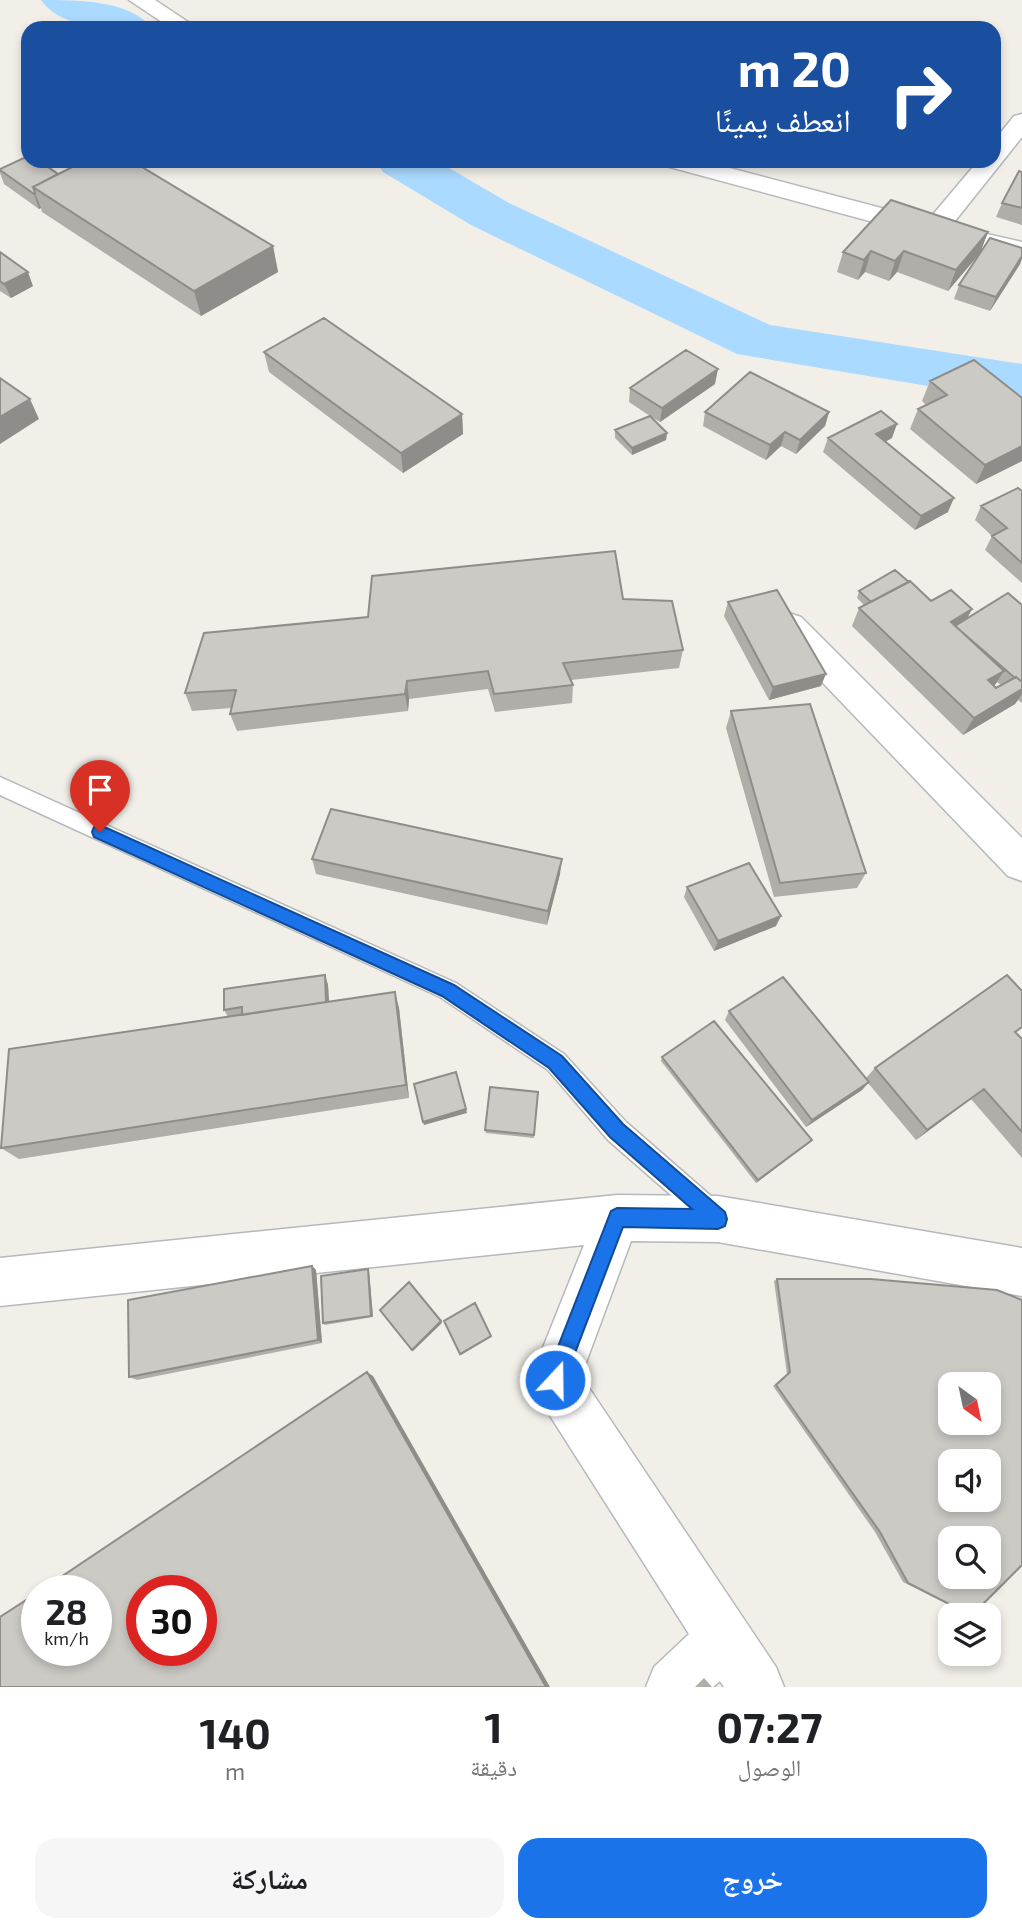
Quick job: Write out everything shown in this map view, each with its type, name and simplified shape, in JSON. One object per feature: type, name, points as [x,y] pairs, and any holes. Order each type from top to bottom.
[{"type":"street","points":[[140,0],[174,21]]},
{"type":"street","points":[[1001,149],[1022,121]]},
{"type":"street","points":[[701,168],[934,230],[1022,250]]},
{"type":"street","points":[[934,230],[986,168]]},
{"type":"street","points":[[789,626],[1022,864]]},
{"type":"street","points":[[617,1217],[555,1380],[757,1687]]},
{"type":"street","points":[[0,1282],[617,1217],[718,1219],[1022,1272]]},
{"type":"street","points":[[674,1687],[724,1638]]},
{"type":"lane","points":[[0,786],[448,990],[556,1062],[617,1131],[718,1219]]},
{"type":"building","points":[[21,159],[21,168],[49,168],[58,174],[33,187],[34,194],[0,169]]},
{"type":"building","points":[[70,168],[144,168],[273,246],[194,291],[33,187]]},
{"type":"building","points":[[1019,171],[1022,172],[1022,208],[1002,203]]},
{"type":"building","points":[[891,200],[988,232],[956,270],[904,251],[895,261],[871,251],[864,260],[843,252]]},
{"type":"building","points":[[990,238],[1022,248],[1022,256],[996,297],[959,285]]},
{"type":"building","points":[[0,252],[28,272],[4,284],[0,281]]},
{"type":"building","points":[[324,318],[462,414],[401,453],[264,352]]},
{"type":"building","points":[[686,350],[718,369],[662,408],[630,388]]},
{"type":"building","points":[[974,360],[1022,398],[1022,446],[985,465],[918,409],[947,395],[930,381]]},
{"type":"building","points":[[750,372],[829,412],[800,440],[785,432],[770,445],[705,412]]},
{"type":"building","points":[[0,378],[30,399],[0,417]]},
{"type":"building","points":[[881,411],[897,424],[876,434],[954,498],[921,516],[828,438]]},
{"type":"building","points":[[650,416],[667,433],[632,448],[615,430]]},
{"type":"building","points":[[1018,488],[1022,491],[1022,563],[992,536],[1007,528],[981,506]]},
{"type":"building","points":[[615,551],[623,599],[672,601],[683,650],[563,663],[573,685],[494,694],[488,671],[407,681],[405,694],[230,714],[236,690],[185,693],[204,633],[368,617],[372,576]]},
{"type":"building","points":[[895,570],[909,582],[871,602],[859,591]]},
{"type":"building","points":[[910,581],[931,601],[951,590],[972,609],[951,622],[1004,671],[988,680],[996,688],[1016,677],[1022,682],[1022,689],[974,718],[859,608]]},
{"type":"building","points":[[777,590],[826,674],[773,687],[728,602]]},
{"type":"building","points":[[1008,593],[1022,605],[1022,682],[955,626]]},
{"type":"building","points":[[810,704],[866,873],[780,883],[731,711]]},
{"type":"building","points":[[331,809],[562,859],[548,911],[312,859]]},
{"type":"building","points":[[749,863],[781,916],[718,941],[687,887]]},
{"type":"building","points":[[325,975],[326,1002],[242,1015],[242,1007],[224,1010],[224,989]]},
{"type":"building","points":[[1007,975],[1022,991],[1022,1027],[1015,1032],[1022,1039],[1022,1132],[984,1089],[927,1130],[875,1068]]},
{"type":"building","points":[[783,977],[869,1082],[812,1120],[729,1011]]},
{"type":"building","points":[[395,992],[406,1085],[1,1148],[9,1049]]},
{"type":"building","points":[[714,1021],[812,1140],[758,1180],[662,1057]]},
{"type":"building","points":[[456,1072],[466,1109],[423,1122],[414,1084]]},
{"type":"building","points":[[490,1087],[538,1092],[534,1135],[485,1130]]},
{"type":"building","points":[[312,1266],[318,1340],[129,1377],[128,1300]]},
{"type":"building","points":[[368,1269],[371,1316],[323,1323],[321,1276]]},
{"type":"building","points":[[777,1279],[871,1279],[997,1290],[1022,1300],[1022,1565],[1001,1586],[1001,1526],[938,1526],[938,1589],[998,1589],[984,1603],[947,1603],[908,1583],[880,1532],[776,1385],[790,1372]]},
{"type":"building","points":[[409,1282],[441,1321],[412,1350],[380,1310]]},
{"type":"building","points":[[475,1303],[491,1336],[460,1354],[444,1321]]},
{"type":"building","points":[[367,1372],[546,1687],[0,1687],[0,1617],[21,1603],[21,1666],[112,1666],[112,1575],[64,1575]]},
{"type":"waterway","points":[[63,0],[113,21]]},
{"type":"waterway","points":[[413,168],[490,214],[757,341],[1010,380],[1022,387]]},
{"type":"route","points":[[100,832],[448,990],[556,1062],[617,1131],[718,1219],[617,1217],[555,1380]]}]
